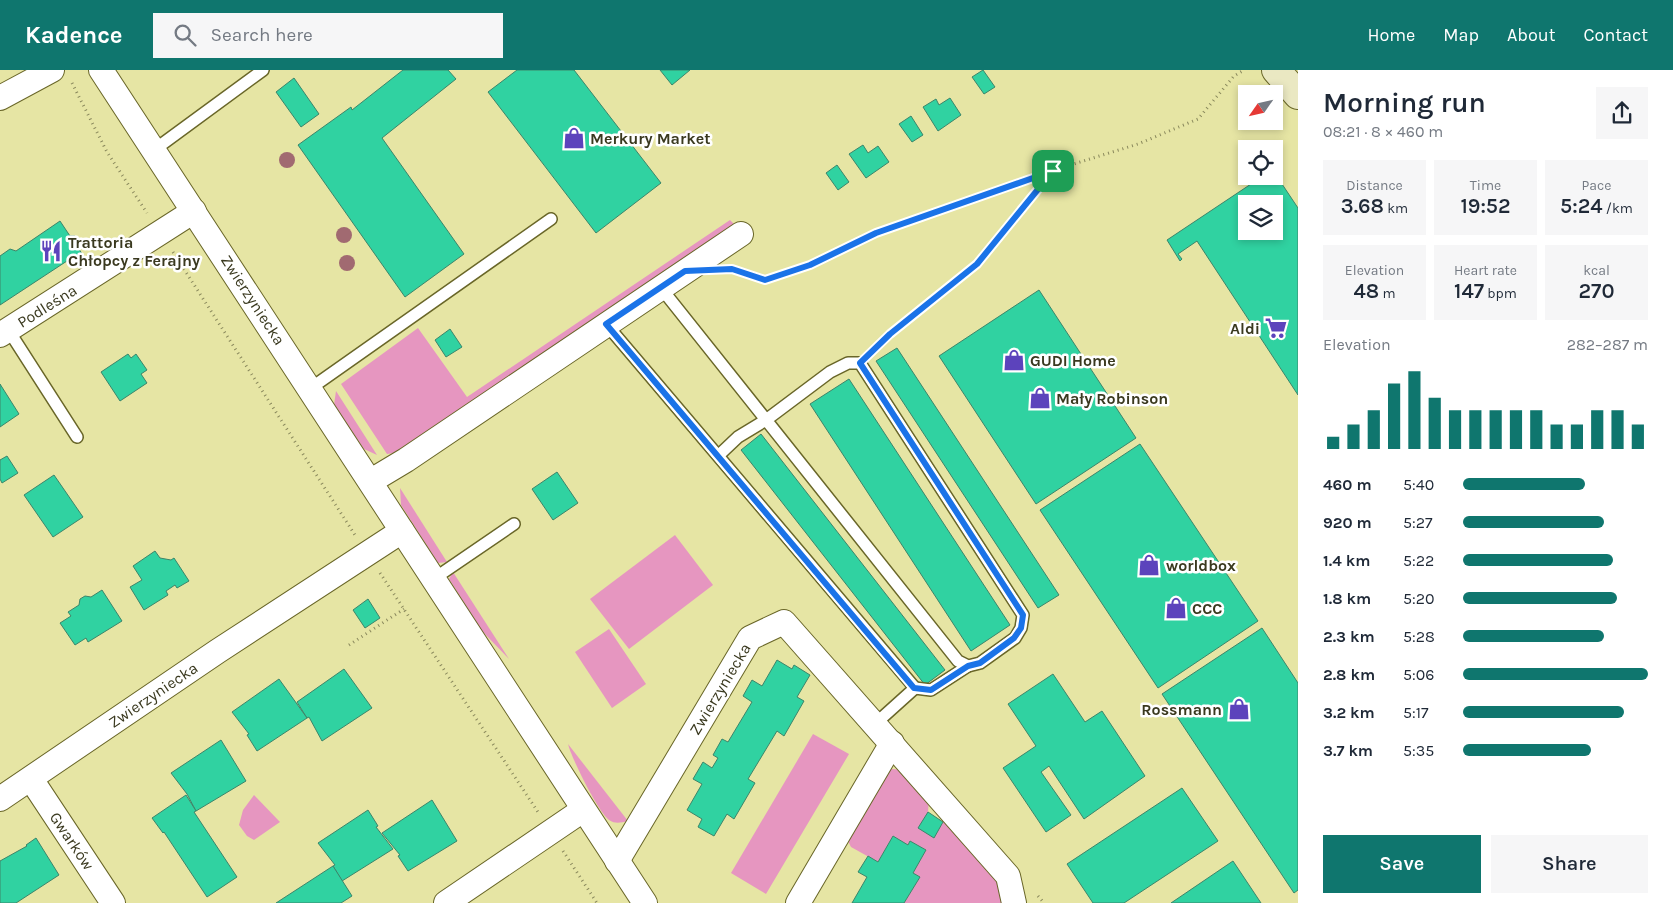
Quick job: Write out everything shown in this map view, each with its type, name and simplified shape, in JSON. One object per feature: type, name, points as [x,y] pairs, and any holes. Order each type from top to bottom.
[{"type":"street","name":"Zwierzyniecka","points":[[101,70],[311,388],[432,580],[645,903]]},
{"type":"street","points":[[1276,70],[1298,95]]},
{"type":"street","points":[[0,98],[60,73]]},
{"type":"street","name":"Podleśna","points":[[4,333],[194,211]]},
{"type":"street","points":[[371,481],[406,460],[741,234]]},
{"type":"street","name":"Zwierzyniecka","points":[[0,799],[218,651],[402,531]]},
{"type":"street","name":"Zwierzyniecka","points":[[617,861],[750,638],[784,622],[1008,876],[1014,903]]},
{"type":"street","points":[[798,903],[892,743]]},
{"type":"street","name":"Gwarków","points":[[31,779],[113,903]]},
{"type":"street","points":[[446,903],[583,810]]},
{"type":"lane","points":[[154,150],[263,70]]},
{"type":"lane","points":[[311,388],[551,219]]},
{"type":"lane","points":[[661,288],[958,661],[968,666]]},
{"type":"lane","points":[[606,324],[719,455],[914,688],[931,690],[968,666],[980,663],[1014,638],[1021,628],[1023,615],[860,363],[848,363],[830,372],[766,420],[738,437],[719,455]]},
{"type":"lane","points":[[4,333],[77,438]]},
{"type":"lane","points":[[432,580],[514,524]]},
{"type":"lane","points":[[875,724],[914,688]]},
{"type":"path","points":[[725,269],[744,271],[765,280],[810,265],[876,233],[1053,171],[1138,144],[1198,119],[1234,76],[1244,70]]},
{"type":"path","points":[[60,73],[107,152],[151,220]]},
{"type":"path","points":[[860,363],[890,334],[977,264],[1053,171]]},
{"type":"path","points":[[169,246],[360,542]]},
{"type":"path","points":[[378,570],[543,819]]},
{"type":"path","points":[[349,644],[404,609]]},
{"type":"path","points":[[560,846],[597,903]]},
{"type":"shaded area","points":[[730,220],[735,225],[394,453],[387,454],[341,384],[418,328],[467,397]]},
{"type":"shaded area","points":[[336,391],[377,455],[364,449],[334,405]]},
{"type":"shaded area","points":[[400,488],[447,562],[438,563],[401,505]]},
{"type":"shaded area","points":[[675,535],[713,585],[629,649],[590,599]]},
{"type":"shaded area","points":[[453,572],[509,659],[482,631],[449,579]]},
{"type":"shaded area","points":[[609,629],[646,684],[612,708],[575,652]]},
{"type":"shaded area","points":[[813,734],[849,754],[766,894],[731,873]]},
{"type":"shaded area","points":[[568,744],[628,821],[613,822],[604,815],[586,784]]},
{"type":"shaded area","points":[[892,769],[903,770],[929,799],[928,812],[934,837],[943,822],[949,822],[1001,883],[1005,903],[904,903],[920,877],[913,873],[926,850],[910,841],[908,845],[893,836],[878,862],[851,847],[846,837],[888,771]]},
{"type":"shaded area","points":[[254,795],[280,822],[254,840],[247,836],[239,825],[243,810]]},
{"type":"building","points":[[403,70],[448,70],[456,79],[382,138],[464,254],[405,297],[298,145],[351,107],[352,110]]},
{"type":"building","name":"Merkury Market","points":[[517,70],[574,70],[661,183],[596,233],[488,92]]},
{"type":"building","points":[[660,70],[690,70],[672,85]]},
{"type":"building","points":[[983,70],[995,87],[984,94],[972,77]]},
{"type":"building","points":[[294,78],[319,114],[301,127],[276,92]]},
{"type":"building","points":[[950,98],[961,115],[938,131],[923,107],[936,99],[939,105]]},
{"type":"building","points":[[911,116],[923,135],[912,142],[899,124]]},
{"type":"building","points":[[863,145],[868,153],[878,146],[889,162],[866,178],[849,154]]},
{"type":"building","points":[[837,165],[849,182],[838,190],[826,173]]},
{"type":"building","name":"Aldi","points":[[1250,185],[1283,185],[1298,208],[1298,395],[1197,241],[1178,254],[1182,259],[1180,261],[1167,240]]},
{"type":"building","points":[[60,221],[70,236],[75,236],[78,241],[76,245],[83,255],[72,262],[70,259],[0,305],[0,256],[10,249],[16,251]]},
{"type":"building","points":[[1039,290],[1136,438],[1036,504],[939,356]]},
{"type":"building","points":[[450,329],[462,347],[446,357],[435,340]]},
{"type":"building","points":[[897,348],[1059,595],[1038,608],[876,361]]},
{"type":"building","points":[[128,354],[131,358],[136,354],[147,370],[141,374],[147,383],[120,401],[101,372]]},
{"type":"building","points":[[849,379],[1010,625],[971,651],[810,404]]},
{"type":"building","points":[[0,384],[19,414],[0,427]]},
{"type":"building","points":[[761,434],[945,670],[925,685],[741,450]]},
{"type":"building","points":[[1140,444],[1258,621],[1158,688],[1040,510]]},
{"type":"building","points":[[7,456],[18,473],[2,483],[0,479],[0,460]]},
{"type":"building","points":[[557,472],[578,503],[553,520],[532,489]]},
{"type":"building","points":[[54,475],[83,517],[53,537],[24,495]]},
{"type":"building","points":[[155,551],[160,558],[171,560],[174,558],[189,581],[177,588],[175,585],[166,591],[168,595],[144,610],[130,587],[142,580],[133,566]]},
{"type":"building","points":[[102,590],[122,621],[88,642],[86,638],[75,645],[60,623],[71,616],[68,612],[79,605],[80,599],[85,596],[91,597]]},
{"type":"building","points":[[368,599],[380,618],[365,628],[353,610]]},
{"type":"building","points":[[1262,628],[1298,683],[1298,890],[1294,893],[1162,694]]},
{"type":"building","points":[[777,660],[792,669],[794,665],[810,675],[797,697],[804,701],[784,736],[777,731],[748,779],[755,783],[734,819],[727,814],[714,836],[698,827],[702,819],[687,810],[702,784],[693,779],[703,762],[712,768],[718,758],[713,755],[722,739],[728,742],[752,702],[743,696],[752,680],[762,686]]},
{"type":"building","points":[[344,669],[372,708],[322,741],[309,717],[307,718],[297,702]]},
{"type":"building","points":[[1053,674],[1085,722],[1102,711],[1145,776],[1084,819],[1049,766],[1041,772],[1071,815],[1046,832],[1003,768],[1036,746],[1008,704]]},
{"type":"building","points":[[279,679],[307,718],[257,751],[247,735],[249,734],[232,712]]},
{"type":"building","points":[[221,740],[246,781],[196,811],[187,794],[171,773]]},
{"type":"building","points":[[1182,788],[1218,841],[1124,903],[1093,903],[1067,864]]},
{"type":"building","points":[[186,795],[196,811],[194,812],[237,877],[207,897],[164,832],[152,818]]},
{"type":"building","points":[[432,800],[457,841],[408,871],[398,856],[400,855],[382,833]]},
{"type":"building","points":[[368,810],[378,826],[376,827],[393,849],[342,881],[333,866],[335,865],[318,843]]},
{"type":"building","points":[[928,812],[943,822],[934,838],[918,828]]},
{"type":"building","points":[[893,836],[908,845],[910,841],[926,850],[913,873],[920,877],[904,903],[852,903],[867,877],[858,872],[868,856],[878,862]]},
{"type":"building","points":[[36,838],[59,875],[16,903],[0,903],[0,861],[27,846]]},
{"type":"building","points":[[1233,861],[1261,903],[1171,903]]},
{"type":"building","points":[[333,866],[352,896],[341,903],[276,903]]},
{"type":"place","name":"Merkury Market","points":[[574,138]]},
{"type":"place","name":"Trattoria Chłopcy z Ferajny","points":[[51,251]]},
{"type":"place","name":"Aldi","points":[[1276,328]]},
{"type":"place","name":"GUDI Home","points":[[1014,360]]},
{"type":"place","name":"Mały Robinson","points":[[1040,398]]},
{"type":"place","name":"worldbox","points":[[1149,565]]},
{"type":"place","name":"CCC","points":[[1176,608]]},
{"type":"place","name":"Rossmann","points":[[1239,709]]},
{"type":"route","points":[[1053,171],[977,264],[935,300],[890,334],[860,363],[1023,615],[1021,628],[1014,638],[980,663],[968,666],[931,690],[914,688],[719,455],[606,324],[685,271],[732,269],[744,271],[765,280],[810,265],[876,233],[1053,171]]}]
